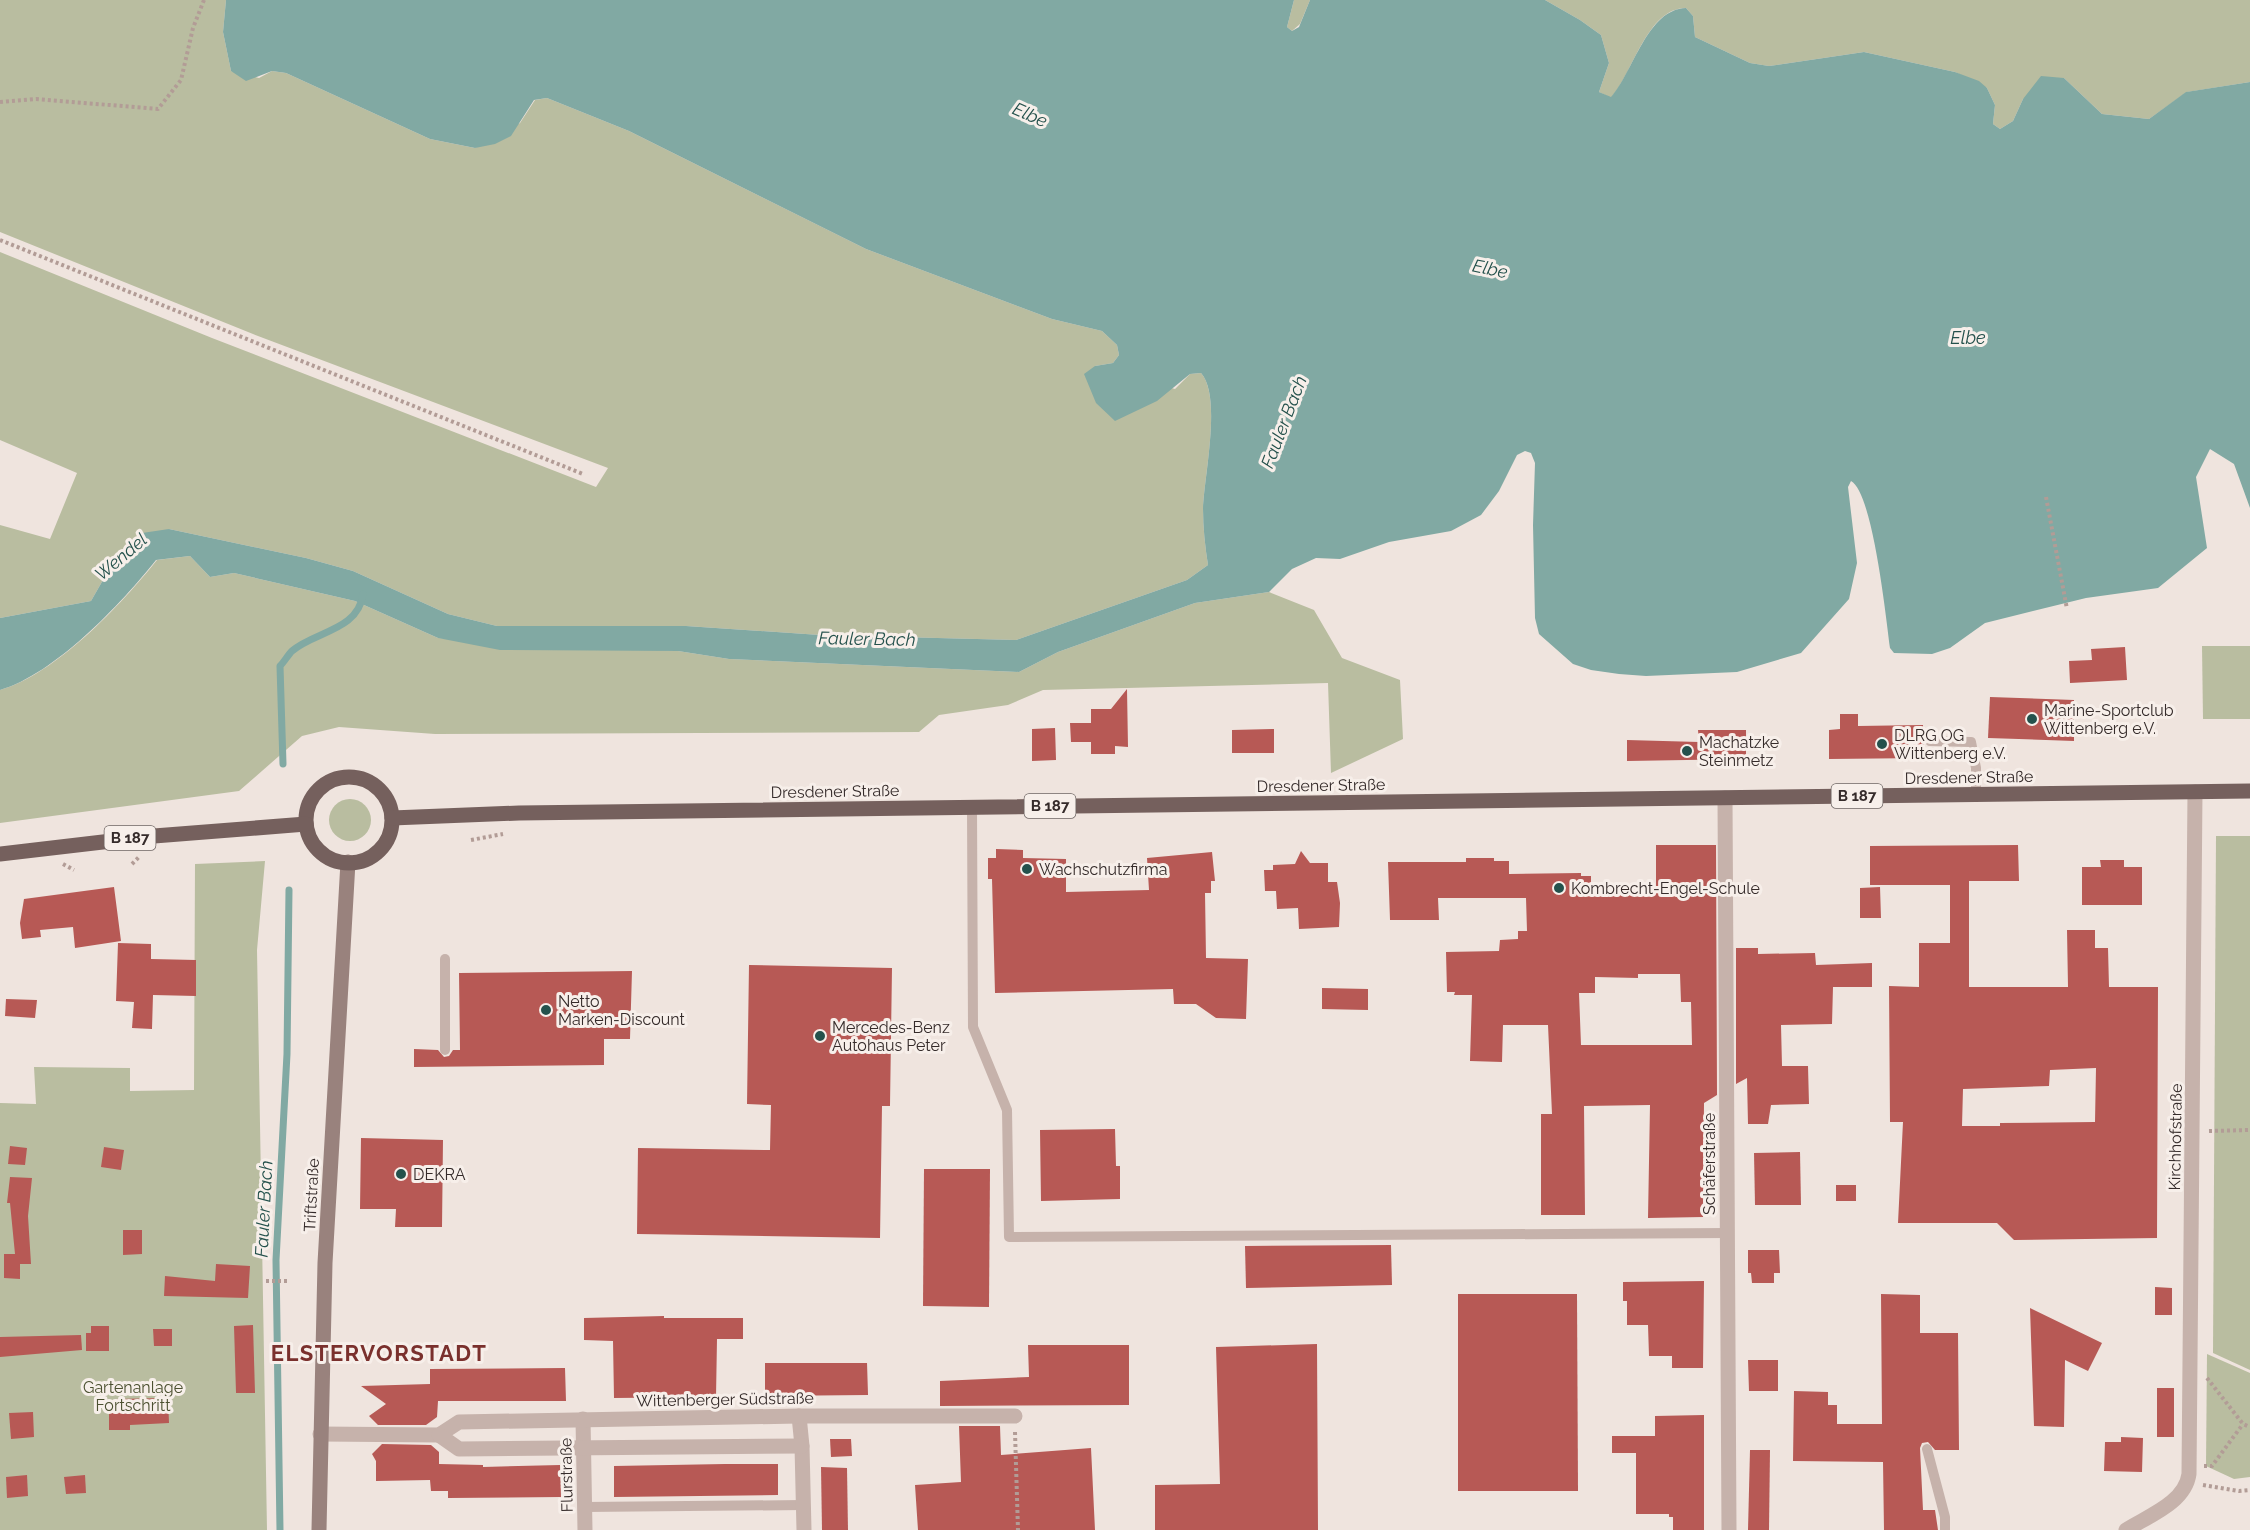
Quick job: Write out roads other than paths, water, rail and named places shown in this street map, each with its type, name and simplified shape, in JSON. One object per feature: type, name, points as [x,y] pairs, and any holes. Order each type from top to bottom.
[{"type":"main road","points":[[346,777],[357,778],[378,788],[385,796],[392,818],[389,835],[380,849],[365,859],[348,862],[325,855],[309,836],[306,824],[310,802],[316,792],[335,779],[346,777]]},
{"type":"main road","name":"Dresdener Straße","points":[[392,818],[519,813],[2250,791]]},
{"type":"main road","name":"B 187","points":[[0,854],[144,837],[306,824]]},
{"type":"main road","name":"Triftstraße","points":[[319,1530],[325,1263],[345,965],[348,862]]},
{"type":"street","name":"Kirchhofstraße","points":[[2126,1530],[2178,1497],[2188,1483],[2190,1466],[2195,792]]},
{"type":"street","name":"Schäferstraße","points":[[1725,798],[1729,1530]]},
{"type":"street","name":"Wittenberger Südstraße","points":[[320,1434],[439,1435],[459,1422],[799,1416],[1015,1416]]},
{"type":"street","points":[[799,1416],[804,1530]]},
{"type":"street","name":"Flurstraße","points":[[583,1419],[585,1530]]},
{"type":"street","name":"Wittenberger Südstraße","points":[[439,1435],[459,1449],[802,1446]]},
{"type":"lane","points":[[1930,741],[1971,742],[1976,768],[1976,795]]},
{"type":"lane","points":[[972,807],[973,1027],[1007,1110],[1009,1237],[1727,1233]]},
{"type":"lane","points":[[445,959],[445,1050]]},
{"type":"lane","points":[[1927,1449],[1945,1517],[1945,1530]]},
{"type":"lane","points":[[585,1507],[803,1505]]},
{"type":"water","points":[[226,0],[1294,0],[1287,27],[1292,31],[1299,27],[1310,0],[1545,0],[1601,35],[1609,63],[1599,92],[1611,97],[1651,30],[1672,11],[1686,8],[1693,16],[1695,37],[1750,63],[1769,66],[1864,52],[1955,72],[1979,81],[1987,88],[1995,105],[1993,124],[2000,129],[2013,121],[2023,99],[2041,76],[2064,78],[2102,114],[2149,119],[2186,92],[2250,82],[2250,508],[2234,464],[2210,449],[2196,477],[2207,548],[2158,588],[2086,598],[1985,623],[1950,648],[1932,654],[1894,653],[1890,648],[1872,531],[1859,490],[1851,481],[1848,487],[1857,563],[1849,599],[1801,653],[1737,672],[1646,676],[1591,670],[1573,664],[1539,634],[1535,618],[1533,525],[1535,463],[1531,453],[1525,451],[1517,455],[1499,491],[1481,515],[1451,531],[1389,542],[1340,559],[1316,558],[1292,569],[1269,592],[1195,603],[1058,652],[1019,672],[729,659],[678,651],[500,650],[438,638],[355,601],[234,573],[210,577],[190,556],[156,560],[125,597],[86,636],[43,669],[21,682],[0,690],[0,618],[91,601],[111,566],[142,533],[169,529],[306,558],[353,571],[448,614],[497,626],[686,626],[820,635],[1016,640],[1187,580],[1208,565],[1203,509],[1211,418],[1207,384],[1201,373],[1190,374],[1157,401],[1115,421],[1096,403],[1084,374],[1095,366],[1113,363],[1119,355],[1117,345],[1102,331],[1052,319],[866,249],[629,131],[547,98],[534,100],[511,136],[495,144],[475,148],[430,139],[286,73],[272,71],[246,81],[231,71],[223,32]]},
{"type":"waterway","name":"Fauler Bach","points":[[283,764],[280,666],[301,644],[334,629],[353,616],[363,594]]},
{"type":"waterway","name":"Fauler Bach","points":[[280,1530],[276,1260],[287,1054],[289,890]]},
{"type":"place","name":"Marine-Sportclub Wittenberg e.V.","points":[[2032,719]]},
{"type":"place","name":"DLRG OG Wittenberg e.V.","points":[[1882,744]]},
{"type":"place","name":"Machatzke Steinmetz","points":[[1687,751]]},
{"type":"place","name":"Wachschutzfirma","points":[[1027,869]]},
{"type":"place","name":"Kombrecht-Engel-Schule","points":[[1559,888]]},
{"type":"place","name":"Netto Marken-Discount","points":[[546,1010]]},
{"type":"place","name":"Mercedes-Benz Autohaus Peter","points":[[820,1036]]},
{"type":"place","name":"DEKRA","points":[[401,1174]]},
{"type":"district","name":"ELSTERVORSTADT","points":[[379,1353]]},
{"type":"water label","name":"Elbe","points":[[1030,115]]},
{"type":"water label","name":"Elbe","points":[[1490,269]]},
{"type":"water label","name":"Elbe","points":[[1968,338]]},
{"type":"water label","name":"Wendel","points":[[121,557]]},
{"type":"park label","name":"Gartenanlage Fortschritt","points":[[133,1396]]}]
